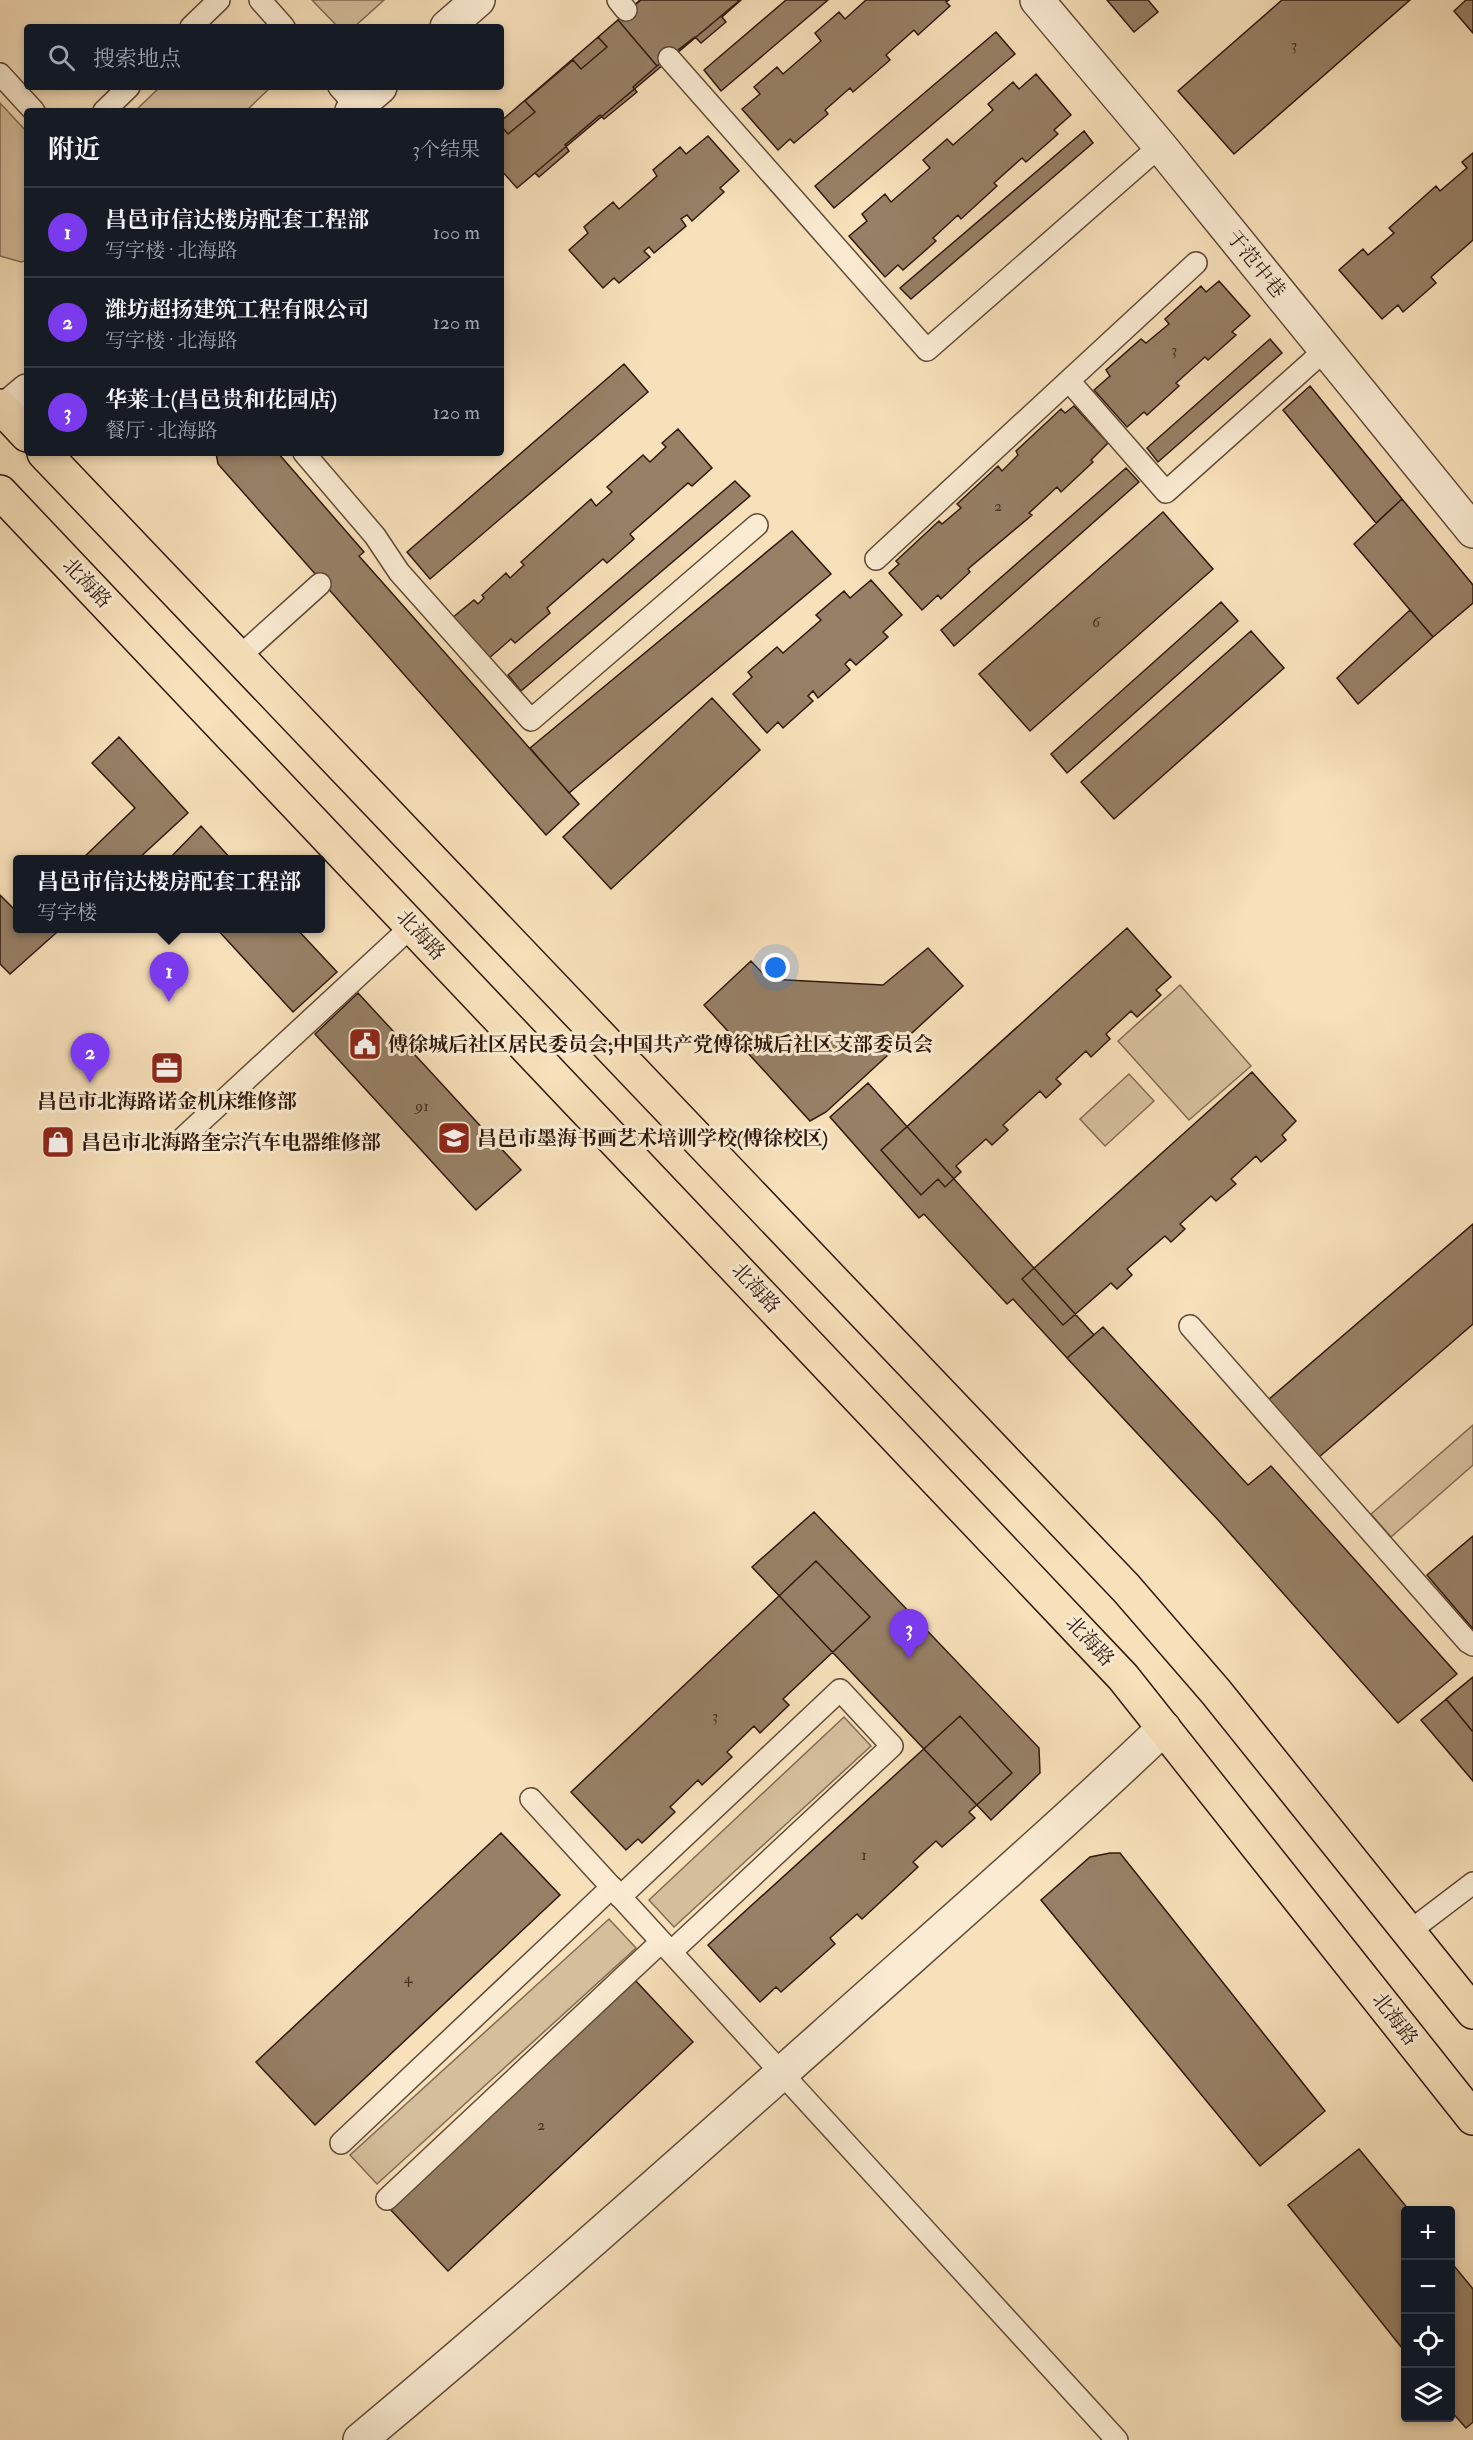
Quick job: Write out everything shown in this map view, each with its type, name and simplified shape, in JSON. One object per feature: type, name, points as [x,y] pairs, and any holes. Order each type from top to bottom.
[{"type":"main road","points":[[8,406],[24,430]]},
{"type":"main road","points":[[47,456],[1126,1588],[1216,1692],[1410,1930],[1473,2012]]},
{"type":"main road","name":"北海路","points":[[0,492],[1123,1677],[1473,2118]]},
{"type":"street","points":[[450,24],[478,0]]},
{"type":"street","name":"于范中巷","points":[[1037,0],[1160,146],[1473,531]]},
{"type":"street","points":[[360,2440],[464,2354],[1106,1784],[1164,1728]]},
{"type":"lane","points":[[194,24],[219,0]]},
{"type":"lane","points":[[260,0],[281,24]]},
{"type":"lane","points":[[669,58],[927,350],[1160,146]]},
{"type":"lane","points":[[0,74],[31,108]]},
{"type":"lane","points":[[107,108],[126,90]]},
{"type":"lane","points":[[876,559],[1196,263]]},
{"type":"lane","points":[[1069,381],[1166,492],[1325,350]]},
{"type":"lane","points":[[306,456],[369,541],[531,720],[757,525]]},
{"type":"lane","points":[[239,657],[320,584]]},
{"type":"lane","points":[[183,1138],[412,926]]},
{"type":"lane","points":[[1190,1326],[1473,1645]]},
{"type":"lane","points":[[341,2143],[840,1690],[891,1746],[387,2199]]},
{"type":"lane","points":[[531,1799],[1117,2440]]},
{"type":"lane","points":[[1410,1930],[1473,1883]]},
{"type":"shaded area","points":[[312,0],[384,0],[357,24],[335,24]]},
{"type":"shaded area","points":[[157,90],[268,90],[249,108],[138,108]]},
{"type":"shaded area","points":[[0,103],[24,129],[24,261],[0,256]]},
{"type":"shaded area","points":[[1180,985],[1251,1066],[1189,1120],[1118,1041]]},
{"type":"shaded area","points":[[1129,1074],[1154,1101],[1105,1146],[1080,1119]]},
{"type":"shaded area","points":[[1473,1425],[1473,1465],[1391,1537],[1371,1514]]},
{"type":"shaded area","points":[[844,1717],[871,1746],[674,1927],[649,1900]]},
{"type":"shaded area","points":[[609,1919],[636,1948],[377,2184],[350,2155]]},
{"type":"building","points":[[640,0],[741,0],[722,17],[726,22],[701,43],[695,37],[657,66],[618,20]]},
{"type":"building","points":[[641,0],[740,0],[517,188],[504,173],[504,118]]},
{"type":"building","points":[[786,0],[828,0],[721,91],[704,70]]},
{"type":"building","points":[[866,0],[949,0],[946,2],[950,6],[918,35],[914,30],[886,55],[890,60],[853,92],[850,88],[825,110],[828,114],[794,143],[790,139],[778,150],[742,109],[760,94],[754,87],[777,67],[783,74],[821,41],[815,33],[839,12],[845,19]]},
{"type":"building","points":[[1107,0],[1148,0],[1158,12],[1134,32]]},
{"type":"building","points":[[1282,0],[1410,0],[1234,154],[1178,91]]},
{"type":"building","points":[[1466,0],[1473,0],[1473,33],[1454,11]]},
{"type":"building","points":[[618,20],[657,66],[633,87],[637,92],[604,119],[600,115],[565,145],[569,151],[539,177],[535,173],[517,188],[504,173],[504,129],[508,134],[535,112],[525,101],[573,60],[581,69],[607,47],[598,37]]},
{"type":"building","points":[[996,32],[1015,54],[834,208],[815,186]]},
{"type":"building","points":[[1036,74],[1071,115],[1054,130],[1058,134],[1026,162],[1022,158],[994,183],[997,186],[961,219],[958,215],[933,238],[936,241],[903,270],[898,265],[885,277],[849,236],[867,221],[862,214],[885,194],[891,202],[930,168],[923,160],[947,139],[953,145],[993,110],[988,104],[1013,82],[1019,89]]},
{"type":"building","points":[[1084,131],[1093,143],[911,299],[900,288]]},
{"type":"building","points":[[708,136],[739,171],[720,188],[724,192],[692,221],[687,215],[681,219],[686,226],[654,253],[649,247],[644,251],[650,257],[619,283],[614,278],[603,288],[569,250],[588,233],[584,227],[613,202],[619,209],[657,176],[653,170],[680,147],[686,154]]},
{"type":"building","points":[[1473,153],[1473,240],[1431,277],[1436,283],[1403,312],[1398,305],[1382,319],[1339,270],[1363,249],[1368,255],[1394,233],[1389,228],[1436,186],[1440,191],[1467,168],[1462,162]]},
{"type":"building","points":[[1219,281],[1250,316],[1232,332],[1236,335],[1208,360],[1205,357],[1176,383],[1179,386],[1147,415],[1144,412],[1127,427],[1094,390],[1110,376],[1106,370],[1141,339],[1146,343],[1169,324],[1165,319],[1201,286],[1206,292]]},
{"type":"building","points":[[1270,339],[1282,353],[1158,462],[1147,448]]},
{"type":"building","points":[[624,364],[648,392],[430,579],[407,552]]},
{"type":"building","points":[[1310,386],[1402,499],[1376,523],[1283,410]]},
{"type":"building","points":[[1074,406],[1108,443],[1091,460],[1093,462],[1061,492],[1057,487],[1029,513],[1032,515],[968,569],[970,572],[941,599],[938,595],[922,610],[889,573],[899,564],[896,561],[939,521],[942,524],[961,508],[957,504],[998,466],[1002,471],[1018,455],[1016,451],[1061,409],[1065,413]]},
{"type":"building","points":[[678,429],[712,468],[692,486],[688,483],[630,534],[634,539],[607,563],[603,559],[547,608],[550,613],[515,643],[511,639],[488,659],[452,618],[474,600],[478,604],[484,598],[482,595],[506,573],[510,578],[524,565],[521,562],[591,499],[596,506],[612,492],[607,487],[643,455],[650,462],[666,447],[662,443]]},
{"type":"building","points":[[217,456],[281,456],[364,552],[359,556],[579,804],[546,835],[218,464]]},
{"type":"building","points":[[1126,468],[1139,482],[954,646],[941,630]]},
{"type":"building","points":[[735,481],[750,496],[521,691],[508,675]]},
{"type":"building","points":[[1402,499],[1473,585],[1473,603],[1433,637],[1354,544]]},
{"type":"building","points":[[1163,512],[1213,569],[1030,731],[979,674]]},
{"type":"building","points":[[792,531],[831,574],[569,793],[530,748]]},
{"type":"building","points":[[871,580],[902,615],[883,632],[888,637],[856,665],[850,659],[845,664],[850,670],[818,698],[813,691],[808,696],[813,701],[783,728],[778,722],[767,733],[733,694],[752,677],[748,672],[777,647],[783,653],[821,620],[816,615],[844,591],[850,598]]},
{"type":"building","points":[[1221,602],[1238,621],[1067,773],[1051,754]]},
{"type":"building","points":[[1410,610],[1433,637],[1358,704],[1337,678]]},
{"type":"building","points":[[1251,631],[1284,668],[1114,819],[1081,782]]},
{"type":"building","points":[[712,698],[760,750],[611,889],[563,837]]},
{"type":"building","points":[[119,737],[188,813],[142,855],[86,855],[135,808],[92,763]]},
{"type":"building","points":[[201,826],[227,855],[173,855]]},
{"type":"building","points":[[0,895],[13,908],[13,933],[56,933],[10,974],[0,964]]},
{"type":"building","points":[[1127,928],[1171,977],[1156,990],[1161,995],[1137,1017],[1131,1011],[1106,1034],[1110,1039],[1091,1057],[1086,1051],[1056,1079],[1061,1084],[1046,1098],[1040,1091],[1003,1125],[1008,1130],[992,1145],[986,1139],[956,1166],[961,1172],[945,1187],[938,1179],[921,1195],[881,1150]]},
{"type":"building","points":[[221,933],[301,933],[337,972],[293,1012]]},
{"type":"building","points":[[928,948],[963,986],[826,1112],[810,1121],[704,1005],[751,961],[768,979],[883,985]]},
{"type":"building","points":[[358,993],[521,1170],[476,1210],[315,1034]]},
{"type":"building","points":[[1252,1072],[1296,1121],[1282,1135],[1286,1140],[1261,1162],[1256,1156],[1231,1179],[1236,1184],[1216,1201],[1211,1196],[1180,1224],[1185,1229],[1171,1242],[1165,1236],[1127,1269],[1132,1275],[1117,1289],[1111,1283],[1063,1325],[1022,1279]]},
{"type":"building","points":[[868,1083],[1094,1335],[1067,1358],[1013,1299],[1007,1304],[924,1214],[919,1218],[830,1117]]},
{"type":"building","points":[[1473,1224],[1473,1324],[1318,1458],[1268,1400]]},
{"type":"building","points":[[1103,1327],[1248,1485],[1271,1466],[1457,1674],[1398,1723],[1220,1522],[1067,1358]]},
{"type":"building","points":[[814,1512],[1039,1748],[1040,1773],[991,1820],[752,1567]]},
{"type":"building","points":[[1473,1536],[1473,1629],[1427,1575]]},
{"type":"building","points":[[816,1561],[870,1617],[783,1699],[789,1705],[760,1733],[754,1726],[727,1752],[732,1757],[702,1785],[698,1780],[670,1807],[675,1812],[642,1843],[638,1839],[626,1850],[571,1792]]},
{"type":"building","points":[[1473,1677],[1473,1732],[1446,1699]]},
{"type":"building","points":[[1473,1677],[1473,1781],[1421,1720]]},
{"type":"building","points":[[960,1716],[1012,1773],[969,1812],[975,1818],[942,1847],[936,1841],[913,1862],[918,1867],[862,1919],[857,1914],[830,1938],[835,1944],[781,1992],[776,1987],[760,2002],[708,1945]]},
{"type":"building","points":[[501,1833],[560,1895],[315,2125],[256,2062]]},
{"type":"building","points":[[1120,1853],[1325,2111],[1260,2166],[1041,1900],[1090,1857]]},
{"type":"building","points":[[634,1979],[693,2042],[448,2271],[390,2209]]},
{"type":"building","points":[[1359,2149],[1406,2206],[1401,2206],[1401,2347],[1288,2205]]},
{"type":"building","points":[[1455,2267],[1473,2289],[1473,2422],[1466,2428],[1455,2416]]},
{"type":"place","name":"昌邑市信达楼房配套工程部","points":[[169,1002]]},
{"type":"place","name":"傅徐城后社区居民委员会;中国共产党傅徐城后社区支部委员会","points":[[365,1044]]},
{"type":"place","name":"昌邑市北海路诺金机床维修部","points":[[167,1068]]},
{"type":"place","name":"潍坊超扬建筑工程有限公司","points":[[90,1083]]},
{"type":"place","name":"昌邑市墨海书画艺术培训学校(傅徐校区)","points":[[454,1138]]},
{"type":"place","name":"昌邑市北海路奎宗汽车电器维修部","points":[[58,1142]]},
{"type":"place","name":"华莱士(昌邑贵和花园店)","points":[[909,1659]]}]
